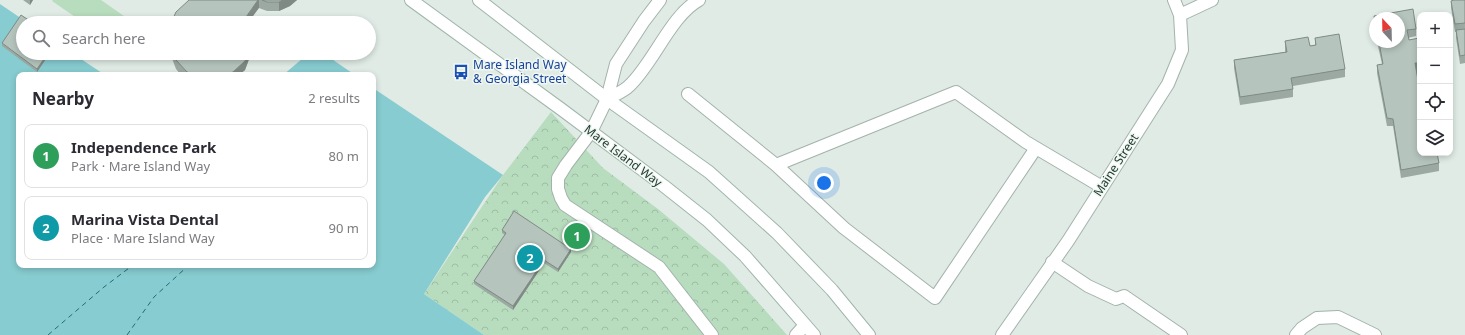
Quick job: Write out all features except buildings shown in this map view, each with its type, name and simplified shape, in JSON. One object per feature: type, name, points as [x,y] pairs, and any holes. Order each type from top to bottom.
[{"type":"main road","name":"Mare Island Way","points":[[411,0],[664,186],[707,220],[745,256],[814,335]]},
{"type":"main road","points":[[479,0],[607,99],[709,172],[777,233],[832,290],[869,335]]},
{"type":"main road","points":[[660,0],[644,21],[616,64],[607,99],[591,132],[558,178],[558,189],[562,202],[565,205],[659,267],[712,335]]},
{"type":"main road","points":[[607,99],[628,87],[642,70],[680,16],[699,0]]},
{"type":"main road","points":[[1174,0],[1180,14],[1212,0]]},
{"type":"main road","name":"Maine Street","points":[[1002,335],[1068,241],[1168,84],[1182,50],[1180,14]]},
{"type":"main road","points":[[776,165],[956,92],[1036,148],[1102,187]]},
{"type":"main road","points":[[688,94],[776,165],[844,228],[935,298],[1036,148]]},
{"type":"main road","points":[[1052,262],[1088,286],[1116,299],[1124,296],[1181,335]]},
{"type":"main road","points":[[1296,335],[1302,328],[1317,318],[1338,317],[1375,335]]},
{"type":"main road","points":[[796,335],[805,325]]},
{"type":"green space","points":[[101,0],[124,16],[74,16],[52,1]]},
{"type":"green space","points":[[551,112],[603,168],[658,209],[724,264],[787,335],[484,335],[424,294],[503,175]]},
{"type":"water","points":[[0,4],[18,16],[16,16],[16,60],[82,60],[100,72],[16,72],[16,268],[376,268],[376,90],[503,175],[485,197],[424,294],[484,335],[0,335]]},
{"type":"water","points":[[301,60],[333,60],[351,72],[287,72]]},
{"type":"ferry route","points":[[48,335],[104,287],[129,268]]},
{"type":"ferry route","points":[[127,335],[154,297],[186,268]]},
{"type":"place","name":"Mare Island Way & Georgia Street","points":[[461,72]]},
{"type":"place","name":"Independence Park","points":[[577,236]]},
{"type":"place","name":"Marina Vista Dental","points":[[530,258]]}]
